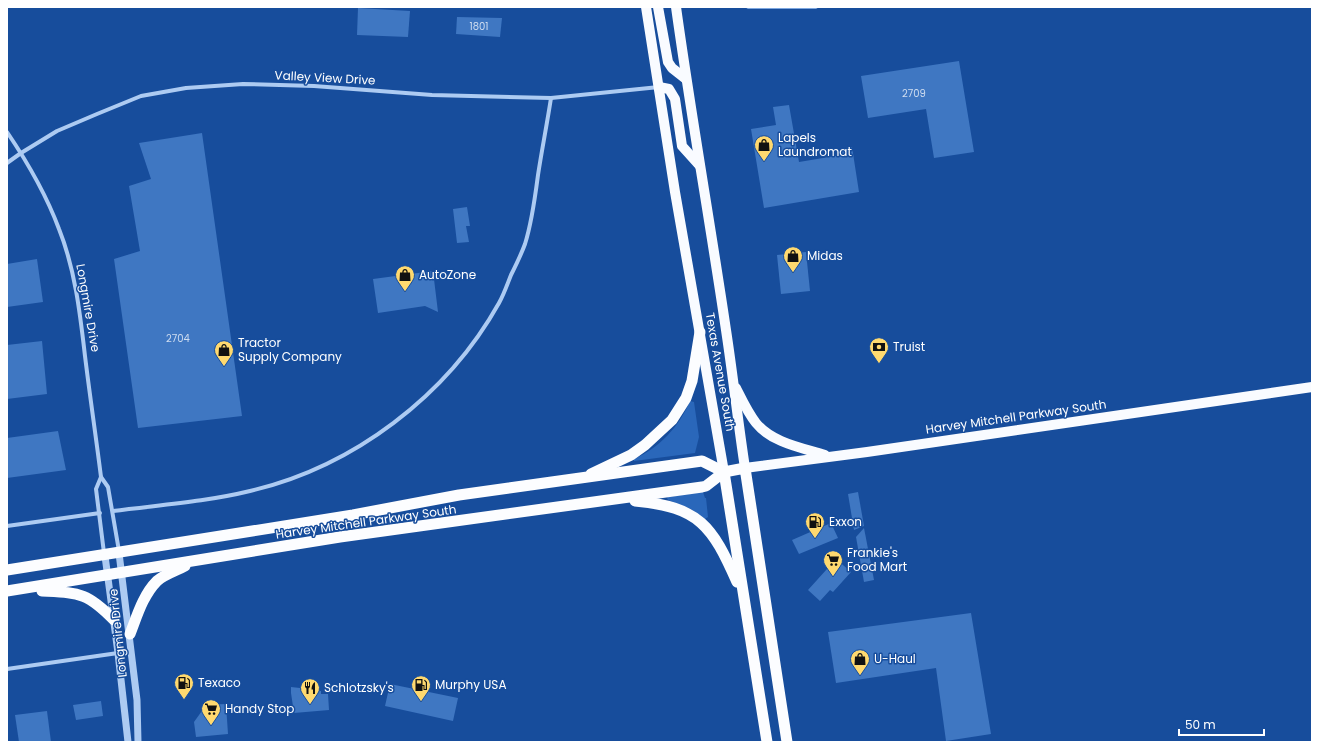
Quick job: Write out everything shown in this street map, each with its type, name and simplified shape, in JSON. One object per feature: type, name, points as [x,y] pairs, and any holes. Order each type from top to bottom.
[{"type":"highway","points":[[584,478],[631,455],[645,446],[672,420],[686,398],[692,381],[700,332]]},
{"type":"highway","name":"Harvey Mitchell Parkway South","points":[[7,570],[105,556],[353,515],[459,495],[702,461],[724,472]]},
{"type":"highway","name":"Harvey Mitchell Parkway South","points":[[7,591],[340,538],[617,500],[706,486],[724,472],[745,468]]},
{"type":"highway","name":"Texas Avenue South","points":[[745,468],[787,742]]},
{"type":"highway","name":"Texas Avenue South","points":[[724,472],[767,742]]},
{"type":"highway","points":[[617,500],[666,505],[689,514],[702,523],[714,536],[744,597]]},
{"type":"highway","points":[[130,634],[144,599],[158,581],[169,574],[197,561]]},
{"type":"highway","points":[[21,589],[79,594],[89,598],[100,606],[114,620]]},
{"type":"main road","name":"Texas Avenue South","points":[[646,7],[724,472]]},
{"type":"main road","points":[[658,7],[668,62],[672,68],[686,79]]},
{"type":"main road","name":"Texas Avenue South","points":[[676,7],[726,331],[745,468]]},
{"type":"main road","points":[[659,87],[669,89],[675,99],[682,146],[700,166]]},
{"type":"main road","points":[[732,382],[756,423],[767,433],[780,440],[829,457]]},
{"type":"main road","name":"Harvey Mitchell Parkway South","points":[[745,468],[862,453],[1312,387]]},
{"type":"street","name":"Valley View Drive","points":[[7,163],[21,152],[57,131],[104,111],[141,96],[186,88],[243,84],[314,86],[432,95],[551,98],[659,87]]},
{"type":"street","points":[[113,511],[250,491],[309,472],[346,454],[378,434],[409,410],[434,387],[460,359],[482,331],[500,302],[524,245],[534,208],[538,174],[551,98]]},
{"type":"street","name":"Longmire Drive","points":[[7,132],[21,152],[36,179],[59,229],[70,264],[78,302],[101,477],[108,487],[122,572],[137,700],[138,742]]},
{"type":"street","name":"Longmire Drive","points":[[101,477],[96,488],[114,620],[128,742]]},
{"type":"street","points":[[7,526],[100,513]]},
{"type":"street","points":[[7,669],[118,653]]},
{"type":"shaded area","points":[[690,401],[694,402],[699,437],[695,453],[634,461],[634,459],[652,449],[667,436],[680,419]]},
{"type":"shaded area","points":[[703,492],[706,498],[708,517],[705,519],[691,509],[668,500],[667,498],[668,497]]},
{"type":"building","points":[[358,8],[410,11],[408,37],[357,35]]},
{"type":"building","points":[[457,17],[502,18],[500,37],[456,34]]},
{"type":"building","points":[[959,61],[974,152],[934,158],[926,109],[868,118],[861,76]]},
{"type":"building","points":[[789,105],[799,162],[841,155],[840,149],[852,147],[859,192],[764,208],[751,129],[776,125],[773,107]]},
{"type":"building","points":[[202,133],[242,416],[138,428],[114,259],[140,251],[129,186],[151,179],[139,143]]},
{"type":"building","points":[[467,207],[470,226],[466,226],[469,242],[457,243],[453,209]]},
{"type":"building","name":"Midas","points":[[806,252],[810,291],[781,294],[777,255]]},
{"type":"building","points":[[37,259],[43,302],[7,307],[7,264]]},
{"type":"building","name":"AutoZone","points":[[433,271],[438,312],[425,306],[378,313],[373,279]]},
{"type":"building","points":[[42,341],[47,394],[7,399],[7,345]]},
{"type":"building","points":[[58,431],[66,470],[7,478],[7,438]]},
{"type":"building","points":[[858,492],[864,526],[854,530],[848,494]]},
{"type":"building","name":"Exxon","points":[[831,523],[838,538],[799,554],[792,540]]},
{"type":"building","points":[[864,528],[874,580],[864,582],[856,537]]},
{"type":"building","points":[[836,559],[851,572],[833,592],[830,590],[820,601],[808,590]]},
{"type":"building","name":"U-Haul","points":[[971,613],[991,734],[946,741],[936,668],[836,683],[828,632]]},
{"type":"building","name":"Murphy USA","points":[[390,684],[458,698],[453,721],[385,706]]},
{"type":"building","name":"Schlotzsky's","points":[[291,687],[300,688],[301,692],[321,691],[321,694],[328,694],[329,710],[294,713]]},
{"type":"building","points":[[101,701],[103,716],[76,720],[73,705]]},
{"type":"building","name":"Handy Stop","points":[[226,704],[228,734],[196,737],[194,722],[204,708],[203,705]]},
{"type":"building","points":[[47,711],[51,742],[19,742],[15,715]]},
{"type":"waterway","points":[[748,7],[816,7]]},
{"type":"place","name":"Lapels Laundromat","points":[[764,162]]},
{"type":"place","name":"Midas","points":[[793,273]]},
{"type":"place","name":"AutoZone","points":[[405,292]]},
{"type":"place","name":"Truist","points":[[879,364]]},
{"type":"place","name":"Tractor Supply Company","points":[[224,367]]},
{"type":"place","name":"Exxon","points":[[815,539]]},
{"type":"place","name":"Frankie's Food Mart","points":[[833,577]]},
{"type":"place","name":"U-Haul","points":[[860,676]]},
{"type":"place","name":"Texaco","points":[[184,700]]},
{"type":"place","name":"Murphy USA","points":[[421,702]]},
{"type":"place","name":"Schlotzsky's","points":[[310,705]]},
{"type":"place","name":"Handy Stop","points":[[211,726]]}]
